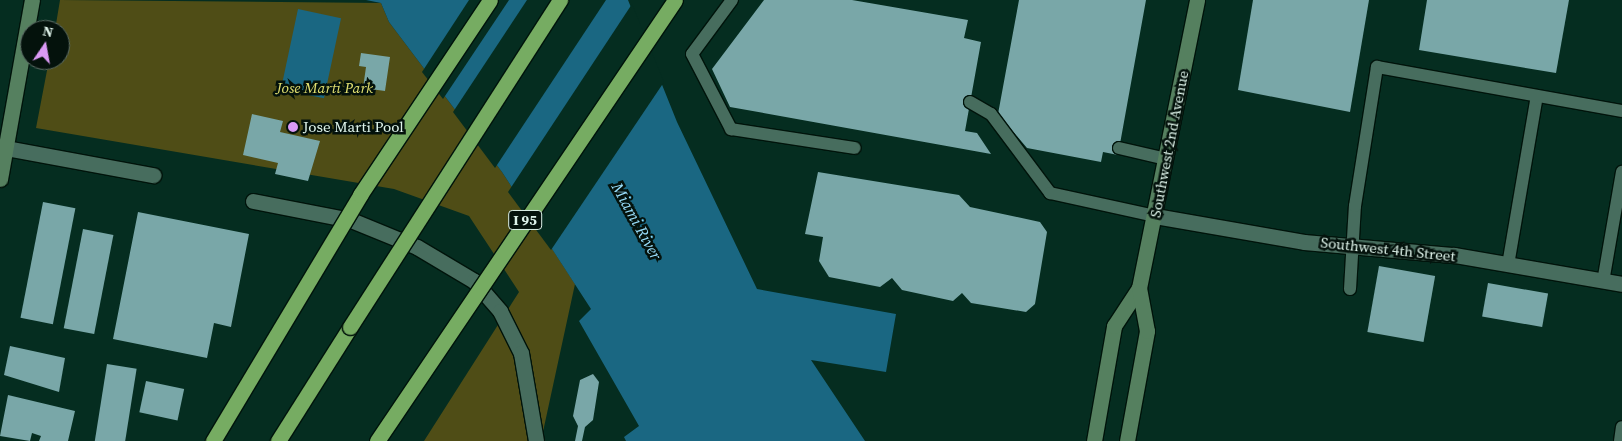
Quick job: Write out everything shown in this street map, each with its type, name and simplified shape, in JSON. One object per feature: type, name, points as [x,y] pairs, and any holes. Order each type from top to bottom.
[{"type":"highway","points":[[213,441],[355,204],[490,0]]},
{"type":"highway","points":[[278,441],[560,0]]},
{"type":"highway","name":"I 95","points":[[376,441],[675,0]]},
{"type":"street","points":[[0,179],[3,148],[32,0]]},
{"type":"street","name":"Southwest 2nd Avenue","points":[[1094,441],[1114,326],[1139,288],[1197,0]]},
{"type":"street","points":[[3,148],[153,175]]},
{"type":"street","points":[[253,201],[351,220],[448,262],[489,295],[521,353],[536,441]]},
{"type":"street","name":"Southwest 4th Street","points":[[1154,216],[1304,242],[1353,244],[1508,265],[1622,284]]},
{"type":"street","name":"Southwest 2nd Avenue","points":[[1127,441],[1147,331],[1139,288]]},
{"type":"lane","points":[[732,0],[692,54],[731,129],[856,148]]},
{"type":"lane","points":[[1350,290],[1353,244],[1376,67],[1622,111]]},
{"type":"lane","points":[[1508,265],[1537,96]]},
{"type":"lane","points":[[970,102],[991,114],[1050,193],[1154,216]]},
{"type":"lane","points":[[1119,148],[1166,160]]},
{"type":"lane","points":[[1603,282],[1622,172]]},
{"type":"lane","points":[[1620,441],[1622,427]]},
{"type":"green space","name":"Jose Marti Park","points":[[60,0],[381,3],[389,22],[502,172],[575,284],[541,441],[424,441],[519,292],[469,216],[394,189],[36,128],[47,70],[70,70],[70,20],[57,20]]},
{"type":"water","name":"Miami River","points":[[366,0],[628,0],[677,122],[757,289],[896,314],[886,372],[811,360],[865,441],[626,441],[624,437],[639,426],[579,321],[591,309],[502,172],[389,22],[381,3]]},
{"type":"water","points":[[298,9],[341,18],[324,98],[281,89]]},
{"type":"pier","points":[[469,0],[509,0],[443,99],[422,72]]},
{"type":"pier","points":[[527,0],[606,0],[495,168],[453,112]]},
{"type":"pier","points":[[632,4],[664,82],[551,250],[508,192]]},
{"type":"building","points":[[764,0],[852,0],[968,20],[964,38],[981,42],[965,131],[977,133],[991,154],[730,107],[712,69]]},
{"type":"building","points":[[1019,0],[1146,0],[1118,155],[1103,152],[1101,162],[1027,148],[998,114]]},
{"type":"building","points":[[1253,0],[1369,0],[1350,112],[1238,90]]},
{"type":"building","points":[[1427,0],[1569,0],[1556,73],[1419,50]]},
{"type":"building","points":[[361,53],[390,57],[385,91],[363,88],[366,67],[359,66]]},
{"type":"building","points":[[252,114],[283,121],[280,132],[320,141],[308,181],[275,174],[278,163],[243,155]]},
{"type":"building","points":[[818,172],[959,195],[970,207],[1040,222],[1047,232],[1035,304],[1026,312],[971,303],[962,293],[953,301],[902,290],[892,278],[880,287],[829,277],[819,261],[823,237],[805,234]]},
{"type":"building","points":[[43,202],[75,208],[53,324],[20,318]]},
{"type":"building","points":[[138,212],[249,234],[231,327],[214,323],[207,358],[113,339]]},
{"type":"building","points":[[83,229],[113,235],[94,334],[64,328]]},
{"type":"building","points":[[1379,266],[1435,276],[1423,342],[1367,332]]},
{"type":"building","points":[[1488,283],[1548,294],[1542,327],[1482,316]]},
{"type":"building","points":[[10,346],[65,358],[59,392],[4,375]]},
{"type":"building","points":[[107,364],[137,369],[125,441],[95,441]]},
{"type":"building","points":[[593,374],[599,382],[593,420],[585,427],[582,441],[575,441],[578,426],[573,416],[580,380]]},
{"type":"building","points":[[146,381],[184,389],[177,420],[139,412]]},
{"type":"building","points":[[8,395],[75,411],[68,441],[39,441],[41,436],[32,433],[30,441],[0,436]]},
{"type":"place","name":"Jose Marti Pool","points":[[293,127]]}]
